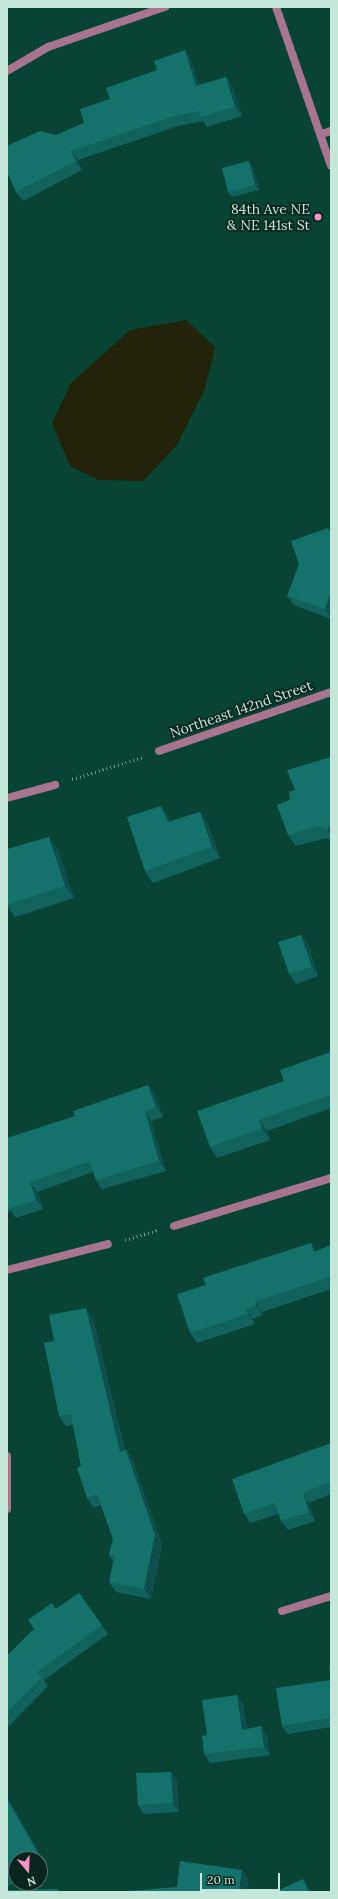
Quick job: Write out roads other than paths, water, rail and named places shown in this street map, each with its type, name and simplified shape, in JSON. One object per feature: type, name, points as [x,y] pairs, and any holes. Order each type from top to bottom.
[{"type":"street","points":[[7,72],[48,47],[165,7]]},
{"type":"street","points":[[276,7],[331,166]]},
{"type":"street","points":[[321,134],[331,131]]},
{"type":"street","name":"Northeast 142nd Street","points":[[159,752],[331,692]]},
{"type":"street","points":[[7,798],[55,785]]},
{"type":"street","points":[[174,1226],[331,1178]]},
{"type":"street","points":[[7,1270],[108,1244]]},
{"type":"street","points":[[7,1456],[7,1508]]},
{"type":"street","points":[[282,1612],[331,1596]]},
{"type":"place","name":"84th Ave NE & NE 141st St","points":[[318,217]]}]
